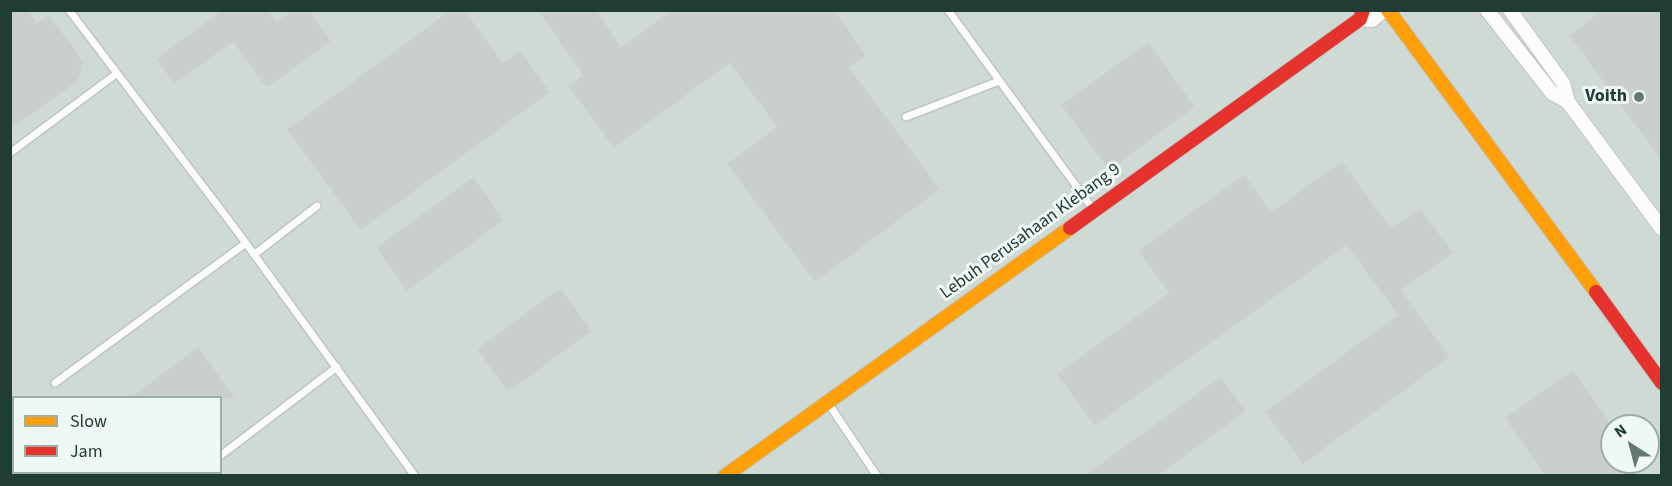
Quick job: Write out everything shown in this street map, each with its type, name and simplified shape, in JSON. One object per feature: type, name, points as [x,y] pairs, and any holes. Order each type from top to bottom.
[{"type":"street","name":"Lebuh Perusahaan Klebang 9","points":[[725,476],[1361,15],[1372,20],[1386,10]]},
{"type":"street","points":[[1386,10],[1426,59],[1662,383]]},
{"type":"street","points":[[1486,10],[1552,93],[1568,102]]},
{"type":"street","points":[[1510,10],[1563,83],[1568,102],[1662,228]]},
{"type":"lane","points":[[69,10],[255,254],[415,476]]},
{"type":"lane","points":[[948,10],[1094,210]]},
{"type":"lane","points":[[10,153],[116,74]]},
{"type":"lane","points":[[906,117],[999,81]]},
{"type":"lane","points":[[255,254],[317,206]]},
{"type":"lane","points":[[55,383],[246,243]]},
{"type":"lane","points":[[222,454],[336,367]]},
{"type":"lane","points":[[827,402],[877,476]]},
{"type":"shaded area","points":[[10,11],[1661,11],[1661,475],[11,475]]},
{"type":"building","points":[[10,10],[27,10],[37,24],[49,16],[83,62],[77,81],[10,128]]},
{"type":"building","points":[[224,10],[267,10],[276,23],[294,10],[308,10],[330,41],[267,87],[233,41],[174,83],[157,59]]},
{"type":"building","points":[[452,10],[464,10],[502,64],[520,51],[549,92],[361,229],[288,130]]},
{"type":"building","points":[[539,10],[595,10],[621,48],[673,10],[833,10],[865,55],[848,67],[939,189],[815,281],[728,164],[778,127],[730,62],[614,147],[569,86],[584,75]]},
{"type":"building","name":"Voith","points":[[1604,10],[1662,10],[1662,160],[1570,35]]},
{"type":"building","points":[[1148,43],[1194,107],[1109,169],[1062,105]]},
{"type":"building","points":[[1342,162],[1391,230],[1420,209],[1452,253],[1400,290],[1449,357],[1303,463],[1266,412],[1399,315],[1347,244],[1095,425],[1058,374],[1170,293],[1139,251],[1244,175],[1271,213]]},
{"type":"building","points":[[473,178],[503,220],[407,290],[377,248]]},
{"type":"building","points":[[560,289],[591,331],[508,391],[478,349]]},
{"type":"building","points":[[198,348],[234,398],[222,398],[222,396],[134,396]]},
{"type":"building","points":[[1573,371],[1603,414],[1600,414],[1600,474],[1634,474],[1635,476],[1546,476],[1506,418]]},
{"type":"building","points":[[1220,378],[1245,411],[1156,476],[1085,476]]},
{"type":"traffic: slow","points":[[1388,10],[1596,292]]},
{"type":"traffic: slow","points":[[725,476],[1070,228]]},
{"type":"traffic: jam","points":[[1070,228],[1360,19],[1363,10]]},
{"type":"traffic: jam","points":[[1596,292],[1662,383]]},
{"type":"place","name":"Voith","points":[[1639,97]]}]
